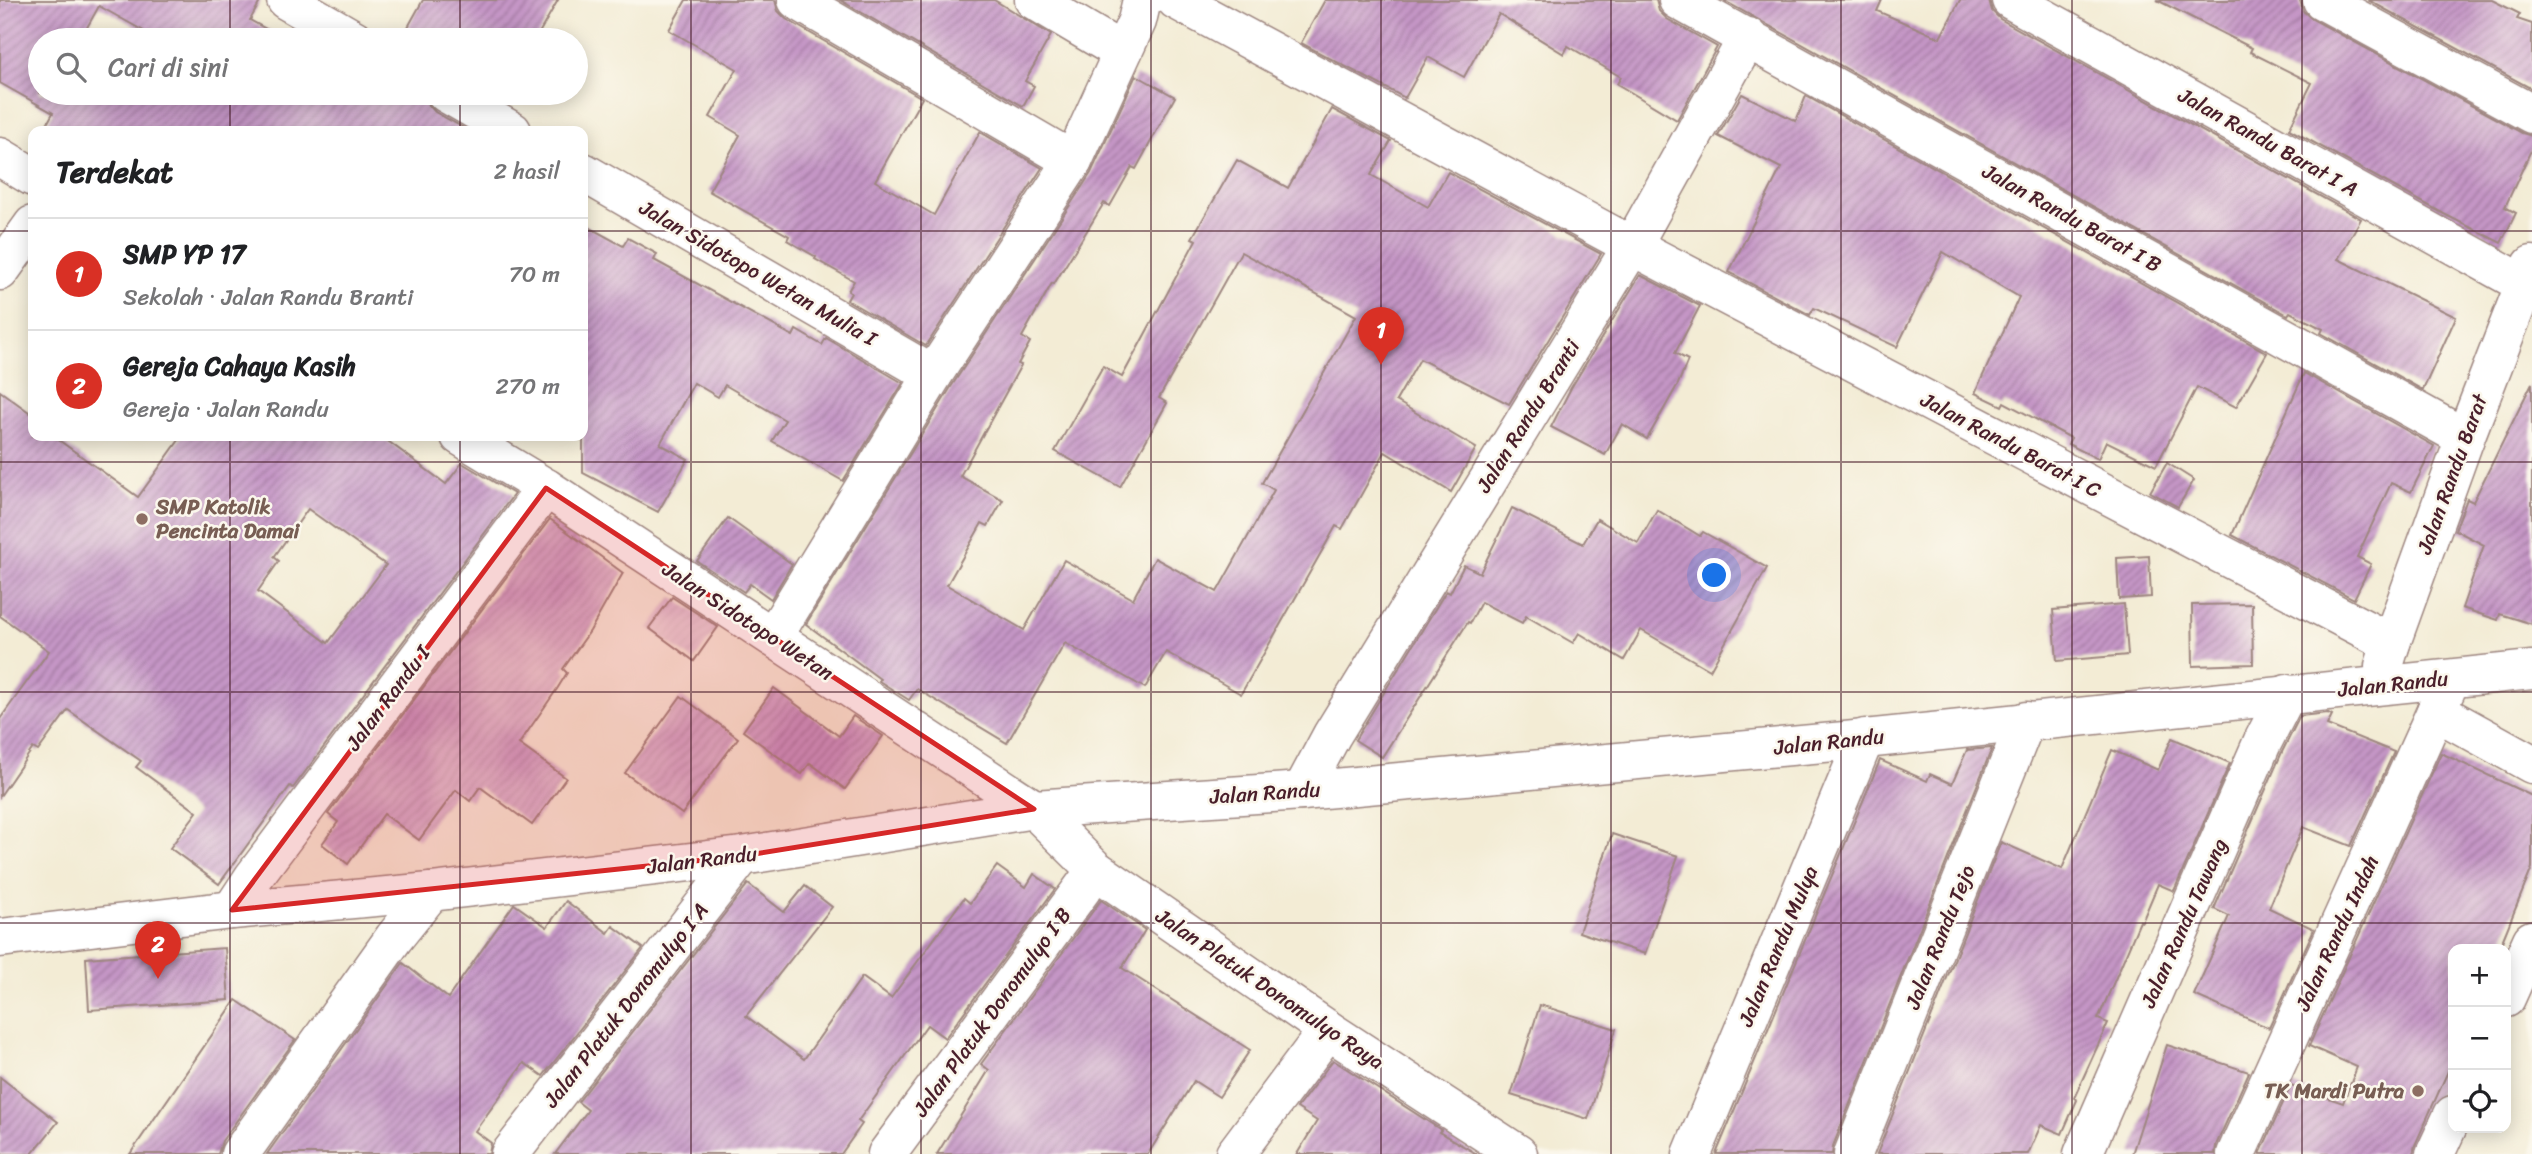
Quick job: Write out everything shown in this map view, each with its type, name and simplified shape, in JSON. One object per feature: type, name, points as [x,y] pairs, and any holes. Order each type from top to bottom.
[{"type":"street","points":[[286,0],[334,28]]},
{"type":"street","points":[[797,0],[1073,161]]},
{"type":"street","points":[[1034,0],[1122,52]]},
{"type":"street","points":[[773,637],[933,375],[1073,161],[1137,21],[1142,0]]},
{"type":"street","name":"Jalan Randu Barat I C","points":[[1176,0],[1632,246],[2390,643]]},
{"type":"street","name":"Jalan Randu Barat I B","points":[[1678,0],[2465,438]]},
{"type":"street","name":"Jalan Randu Barat I A","points":[[2011,0],[2528,274]]},
{"type":"street","points":[[2322,0],[2532,114]]},
{"type":"street","name":"Jalan Randu Branti","points":[[1302,791],[1332,735],[1632,246],[1748,37]]},
{"type":"street","points":[[467,105],[503,126]]},
{"type":"street","points":[[0,157],[28,174]]},
{"type":"street","name":"Jalan Sidotopo Wetan Mulia I","points":[[588,175],[933,375]]},
{"type":"street","points":[[0,271],[28,232]]},
{"type":"street","name":"Jalan Randu Barat","points":[[2379,685],[2390,643],[2528,274]]},
{"type":"street","name":"Jalan Sidotopo Wetan","points":[[468,441],[546,488],[1034,809]]},
{"type":"street","name":"Jalan Randu I","points":[[232,910],[253,878],[546,488]]},
{"type":"street","name":"Jalan Randu","points":[[0,938],[232,910],[431,892],[742,856],[1034,809],[1302,791],[1866,738],[2379,685],[2444,695],[2532,670]]},
{"type":"street","name":"Jalan Randu Tawang","points":[[2083,1154],[2262,743],[2287,694]]},
{"type":"street","points":[[2444,695],[2532,764]]},
{"type":"street","name":"Jalan Randu Indah","points":[[2236,1154],[2444,695]]},
{"type":"street","name":"Jalan Randu Tejo","points":[[1853,1154],[2026,721]]},
{"type":"street","name":"Jalan Randu Mulya","points":[[1692,1154],[1866,738]]},
{"type":"street","name":"Jalan Platuk Donomulyo Raya","points":[[1034,809],[1096,870],[1328,1030],[1518,1154]]},
{"type":"street","name":"Jalan Platuk Donomulyo I A","points":[[510,1154],[742,856]]},
{"type":"street","name":"Jalan Platuk Donomulyo I B","points":[[887,1154],[1096,870]]},
{"type":"street","points":[[240,1154],[394,938],[431,892]]},
{"type":"street","points":[[2511,987],[2532,940]]},
{"type":"street","points":[[1235,1154],[1328,1030]]},
{"type":"street","points":[[2435,1154],[2448,1126]]},
{"type":"highlighted area","points":[[546,488],[1034,809],[742,856],[232,910]]},
{"type":"building","points":[[0,0],[261,0],[250,20],[264,28],[138,28],[99,6],[87,28],[28,28],[28,99],[0,83]]},
{"type":"building","points":[[423,0],[558,0],[542,28],[408,27]]},
{"type":"building","points":[[686,0],[775,0],[778,11],[786,19],[922,98],[875,181],[934,215],[980,132],[1042,168],[926,346],[847,300],[851,293],[848,291],[854,281],[787,240],[789,236],[709,191],[740,135],[710,117],[737,69],[669,30]]},
{"type":"building","points":[[840,0],[994,0],[1051,35],[1025,81],[1034,86],[1023,106]]},
{"type":"building","points":[[1325,0],[1656,0],[1659,11],[1667,19],[1717,47],[1677,120],[1617,84],[1621,77],[1568,46],[1564,54],[1499,14],[1464,77],[1428,57],[1405,98],[1301,43]]},
{"type":"building","points":[[1723,0],[1882,0],[1877,11],[1940,38],[1960,0],[1989,0],[1992,11],[2000,19],[2361,219],[2338,259],[2456,317],[2423,390],[2321,333],[2323,329],[2290,312],[2288,315]]},
{"type":"building","points":[[2157,0],[2300,0],[2303,11],[2312,19],[2532,136],[2532,148],[2505,207],[2516,213],[2501,243],[2289,129],[2312,83],[2250,52],[2252,48]]},
{"type":"building","points":[[2368,0],[2492,0],[2520,14],[2517,19],[2532,24],[2532,89]]},
{"type":"building","points":[[1136,75],[1175,97],[1136,169],[1132,167],[1110,206],[1104,203],[1054,284],[1052,283],[1022,337],[1030,342],[1018,364],[1021,365],[960,476],[1003,500],[988,526],[982,523],[947,585],[1024,630],[1064,560],[1133,599],[1155,558],[1217,592],[1274,490],[1262,483],[1356,316],[1241,252],[1159,398],[1167,403],[1120,487],[1055,451],[1103,366],[1122,377],[1196,240],[1192,238],[1237,160],[1288,188],[1332,109],[1391,141],[1371,175],[1428,207],[1448,172],[1601,254],[1509,404],[1420,359],[1396,401],[1476,448],[1451,492],[1385,452],[1342,529],[1336,526],[1241,694],[1166,652],[1145,688],[1065,643],[1007,743],[917,689],[909,700],[879,681],[880,679],[806,624],[951,387],[1091,173]]},
{"type":"building","points":[[1742,94],[1796,121],[1806,96],[2267,353],[2236,407],[2197,387],[2156,466],[2106,441],[2098,459],[2068,444],[2071,438],[2004,402],[2002,406],[1975,393],[2019,297],[1943,252],[1897,347],[1814,308],[1810,315],[1729,272],[1781,168],[1718,136]]},
{"type":"building","points":[[39,105],[429,105],[435,112],[460,126],[46,126],[53,113]]},
{"type":"building","points":[[588,227],[623,246],[628,238],[657,254],[654,260],[793,336],[796,330],[822,345],[826,338],[903,383],[843,481],[772,441],[785,420],[725,385],[718,397],[694,383],[660,444],[688,459],[658,512],[583,473],[583,441],[588,441]]},
{"type":"building","points":[[1640,275],[1700,306],[1675,353],[1688,360],[1678,384],[1647,439],[1622,424],[1605,455],[1551,427],[1571,388]]},
{"type":"building","points":[[2304,373],[2434,446],[2411,492],[2391,483],[2357,557],[2371,564],[2354,599],[2232,535]]},
{"type":"building","points":[[2532,383],[2532,624],[2500,614],[2498,620],[2462,608],[2484,545],[2455,530],[2467,499],[2473,502]]},
{"type":"building","points":[[0,391],[28,411],[28,441],[60,441],[138,497],[178,441],[388,441],[446,484],[462,463],[514,494],[293,788],[290,786],[219,884],[170,848],[197,812],[136,767],[141,761],[68,710],[38,751],[33,748],[0,796],[0,719],[49,651],[0,616]],"holes":[[[308,509],[386,565],[328,643],[258,591],[279,561],[274,557]]]},
{"type":"building","points":[[2167,463],[2194,480],[2178,507],[2150,492]]},
{"type":"building","points":[[1512,508],[1583,544],[1597,519],[1638,543],[1657,510],[1700,536],[1703,532],[1767,568],[1710,670],[1641,630],[1624,660],[1579,633],[1573,643],[1526,616],[1522,623],[1481,602],[1382,757],[1355,740],[1446,591],[1450,593],[1464,565],[1480,573]]},
{"type":"building","points":[[728,518],[792,564],[771,599],[750,584],[744,592],[697,561]]},
{"type":"building","points":[[550,519],[623,573],[590,631],[563,669],[567,673],[519,744],[566,778],[532,825],[480,787],[470,801],[456,790],[419,840],[384,814],[348,864],[322,844],[338,822],[328,814]]},
{"type":"building","points":[[2149,556],[2151,597],[2119,599],[2117,558]]},
{"type":"building","points":[[672,597],[718,627],[694,661],[649,628]]},
{"type":"building","points":[[2124,604],[2128,655],[2057,661],[2053,610]]},
{"type":"building","points":[[2252,604],[2253,664],[2193,666],[2192,605]]},
{"type":"building","points":[[774,688],[839,736],[853,716],[883,736],[845,789],[810,763],[802,774],[743,731]]},
{"type":"building","points":[[681,696],[738,738],[682,814],[625,773]]},
{"type":"building","points":[[2328,713],[2332,715],[2327,725],[2394,752],[2351,846],[2303,827],[2269,908],[2314,929],[2269,1028],[2194,995],[2229,916],[2214,909],[2282,752],[2300,716]]},
{"type":"building","points":[[2172,738],[2230,763],[2174,891],[2158,884],[2142,922],[2140,921],[2098,1019],[2108,1023],[2074,1098],[2077,1100],[2062,1134],[2041,1125],[2028,1154],[1877,1154],[2001,842],[2062,869],[2112,750],[2158,770]]},
{"type":"building","points":[[1992,748],[1832,1154],[1716,1154],[1880,760],[1927,781],[1930,774],[1952,784],[1967,750]]},
{"type":"building","points":[[2441,753],[2532,796],[2532,868],[2501,944],[2448,944],[2448,1071],[2413,1154],[2260,1154],[2291,1085],[2343,1103],[2357,1067],[2309,1046]]},
{"type":"building","points":[[1612,834],[1678,856],[1645,954],[1579,932]]},
{"type":"building","points":[[997,866],[1026,887],[1034,874],[1055,889],[945,1038],[927,1025],[858,1121],[862,1124],[841,1154],[555,1154],[588,1110],[578,1102],[748,884],[784,912],[805,886],[832,907],[746,1016],[804,1059],[862,977],[891,998],[964,898],[970,903]]},
{"type":"building","points":[[1101,900],[1145,930],[1122,968],[1250,1050],[1219,1097],[1194,1081],[1148,1154],[937,1154],[989,1070],[981,1064]]},
{"type":"building","points":[[566,901],[608,933],[613,926],[643,948],[543,1076],[524,1063],[475,1131],[491,1143],[489,1154],[267,1154],[403,963],[448,998],[514,904],[547,927]]},
{"type":"building","points":[[225,948],[229,1000],[89,1010],[86,958]]},
{"type":"building","points":[[236,1000],[295,1040],[222,1141],[218,1154],[130,1154]]},
{"type":"building","points":[[1540,1005],[1616,1029],[1588,1119],[1511,1095]]},
{"type":"building","points":[[2167,1045],[2249,1072],[2216,1145],[2215,1154],[2132,1154]]},
{"type":"building","points":[[1333,1060],[1441,1130],[1439,1132],[1477,1154],[1297,1154],[1317,1121],[1297,1108]]},
{"type":"building","points":[[0,1077],[58,1122],[32,1154],[0,1154]]},
{"type":"place","name":"SMP YP 17","points":[[1381,365]]},
{"type":"place","name":"SMP Katolik Pencinta Damai","points":[[142,519]]},
{"type":"place","name":"Gereja Cahaya Kasih","points":[[158,979]]},
{"type":"place","name":"TK Mardi Putra","points":[[2418,1091]]}]
